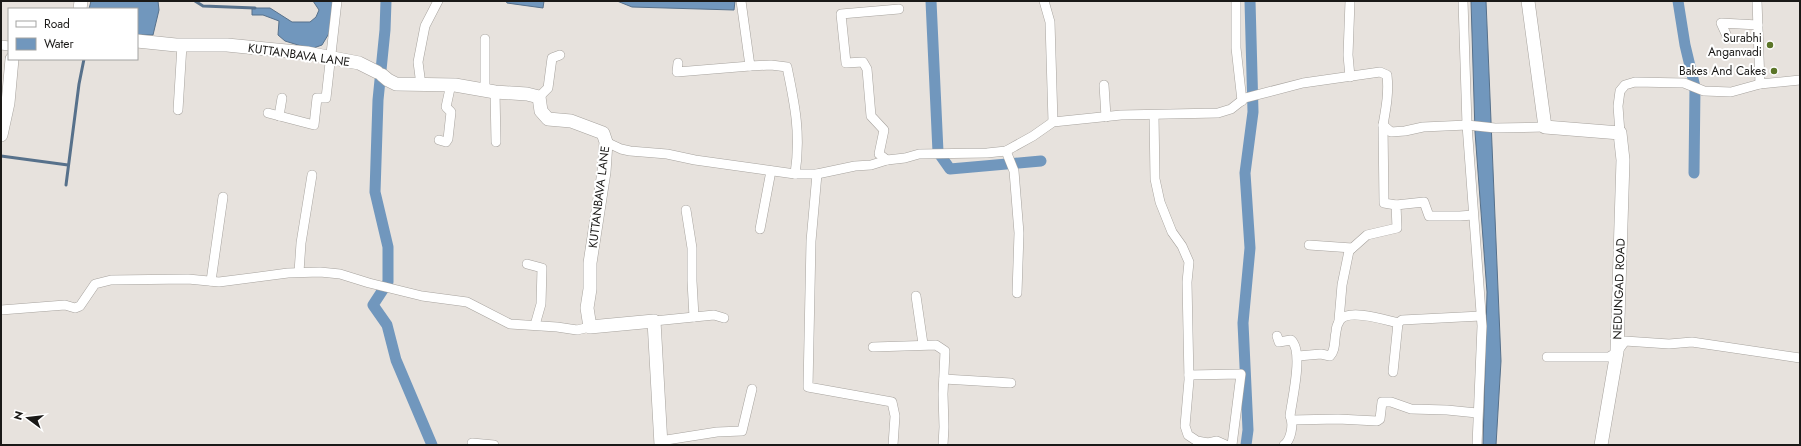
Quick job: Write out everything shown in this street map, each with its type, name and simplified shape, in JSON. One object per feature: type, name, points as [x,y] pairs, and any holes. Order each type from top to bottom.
[{"type":"street","points":[[268,113],[314,125],[317,98],[326,98],[337,1]]},
{"type":"street","points":[[421,85],[418,62],[425,26],[438,1]]},
{"type":"street","points":[[741,1],[750,66]]},
{"type":"street","points":[[1044,1],[1050,22],[1053,122]]},
{"type":"street","points":[[1236,1],[1236,48],[1244,100]]},
{"type":"street","points":[[1350,1],[1348,55],[1350,77]]},
{"type":"street","points":[[1463,1],[1467,125],[1481,316],[1477,445]]},
{"type":"street","points":[[1528,1],[1545,127]]},
{"type":"street","points":[[1757,1],[1760,84]]},
{"type":"street","points":[[887,160],[879,154],[884,130],[872,116],[867,69],[863,62],[846,63],[840,14],[899,10]]},
{"type":"street","points":[[1726,34],[1721,23],[1758,25]]},
{"type":"street","points":[[485,39],[496,142]]},
{"type":"street","name":"KUTTANBAVA LANE","points":[[138,41],[182,45],[227,45],[306,53],[358,63],[396,84],[451,84],[490,91],[528,94],[539,97],[541,111],[548,119],[571,121],[596,129],[603,133],[606,142],[604,172],[590,263],[590,289],[587,308],[590,327]]},
{"type":"street","points":[[178,110],[182,45]]},
{"type":"street","points":[[539,97],[548,88],[552,58],[560,55]]},
{"type":"street","points":[[1,135],[4,103],[12,60]]},
{"type":"street","points":[[678,63],[677,72],[771,65],[787,67],[797,112],[798,152],[795,174]]},
{"type":"street","points":[[606,142],[621,149],[630,151],[668,154],[695,160],[795,174],[816,174],[870,165],[919,154],[987,154],[1006,150],[1033,136],[1053,122],[1106,117],[1218,112],[1231,109],[1244,100],[1303,83],[1380,72],[1387,75],[1387,102],[1384,125],[1384,203],[1396,205],[1424,202],[1429,216],[1473,215]]},
{"type":"street","name":"NEDUNGAD ROAD","points":[[1601,445],[1617,352],[1623,160],[1618,106],[1620,91],[1625,85],[1635,82],[1684,83],[1704,91],[1731,92],[1760,84],[1800,80]]},
{"type":"street","points":[[439,140],[446,142],[448,139],[451,112],[446,107],[451,84]]},
{"type":"street","points":[[1104,85],[1106,117]]},
{"type":"street","points":[[279,116],[282,98]]},
{"type":"street","points":[[1154,115],[1156,179],[1160,202],[1172,232],[1182,246],[1189,262],[1187,282],[1189,376],[1185,426],[1188,435],[1197,441],[1208,443],[1217,441],[1226,445]]},
{"type":"street","points":[[1384,125],[1391,132],[1423,127],[1467,125],[1495,128],[1545,127],[1620,133]]},
{"type":"street","points":[[1006,150],[1014,171],[1019,233],[1017,292]]},
{"type":"street","points":[[760,229],[771,171]]},
{"type":"street","points":[[816,174],[811,241],[808,387],[892,402],[895,416],[894,445]]},
{"type":"street","points":[[299,272],[301,243],[312,175]]},
{"type":"street","points":[[211,281],[223,197]]},
{"type":"street","points":[[1298,356],[1320,354],[1330,356],[1334,352],[1342,285],[1348,251],[1367,235],[1397,228],[1396,205]]},
{"type":"street","points":[[686,210],[692,248],[694,317]]},
{"type":"street","points":[[1309,245],[1352,248]]},
{"type":"street","points":[[527,264],[542,268],[541,304],[535,325]]},
{"type":"street","points":[[1,310],[65,305],[75,308],[80,306],[95,284],[111,280],[188,279],[219,282],[299,272],[340,274],[422,296],[467,302],[510,324],[535,325],[578,330],[590,327],[714,315],[724,318]]},
{"type":"street","points":[[916,296],[923,344]]},
{"type":"street","points":[[1339,320],[1346,315],[1373,316],[1398,323],[1402,320],[1481,316]]},
{"type":"street","points":[[654,321],[660,443],[717,432],[742,431],[752,389]]},
{"type":"street","points":[[1393,372],[1398,323]]},
{"type":"street","points":[[1277,336],[1279,342],[1290,340],[1295,344],[1298,356],[1290,416],[1292,420],[1288,442],[1284,445]]},
{"type":"street","points":[[1547,357],[1609,357],[1617,352],[1625,341],[1669,344],[1692,342],[1800,358]]},
{"type":"street","points":[[873,347],[923,344],[936,345],[945,351],[943,445]]},
{"type":"street","points":[[1189,376],[1241,374],[1232,445]]},
{"type":"street","points":[[944,379],[1011,383]]},
{"type":"street","points":[[1292,420],[1338,419],[1372,422],[1377,421],[1380,419],[1382,412],[1382,402],[1391,402],[1411,409],[1447,410],[1477,414]]},
{"type":"street","points":[[472,443],[494,445]]},
{"type":"water","points":[[91,1],[158,1],[159,10],[153,35],[138,35],[138,8],[89,8]]},
{"type":"water","points":[[313,1],[336,1],[331,30],[322,45],[311,49],[285,41],[278,35],[279,21],[263,15],[252,15],[252,8],[270,8],[292,22],[310,22],[316,17],[319,10]]},
{"type":"water","points":[[506,1],[544,1],[543,8],[507,3]]},
{"type":"water","points":[[617,1],[735,1],[734,10],[632,7]]},
{"type":"water","points":[[1471,1],[1486,1],[1501,361],[1496,445],[1483,445],[1487,292],[1475,132]]},
{"type":"waterway","points":[[195,1],[203,6],[255,8]]},
{"type":"waterway","points":[[386,1],[385,30],[378,100],[375,192],[388,247],[388,282],[373,305],[387,325],[396,360],[432,445]]},
{"type":"waterway","points":[[931,1],[938,152],[950,169],[1041,161]]},
{"type":"waterway","points":[[1246,445],[1248,430],[1243,323],[1250,248],[1245,173],[1253,112],[1250,1]]},
{"type":"waterway","points":[[1678,1],[1685,45],[1695,87],[1694,173]]},
{"type":"waterway","points":[[66,185],[79,84],[84,60]]},
{"type":"waterway","points":[[1,156],[68,165]]},
{"type":"place","name":"Surabhi Anganvadi","points":[[1770,45]]},
{"type":"place","name":"Bakes And Cakes","points":[[1774,71]]}]
